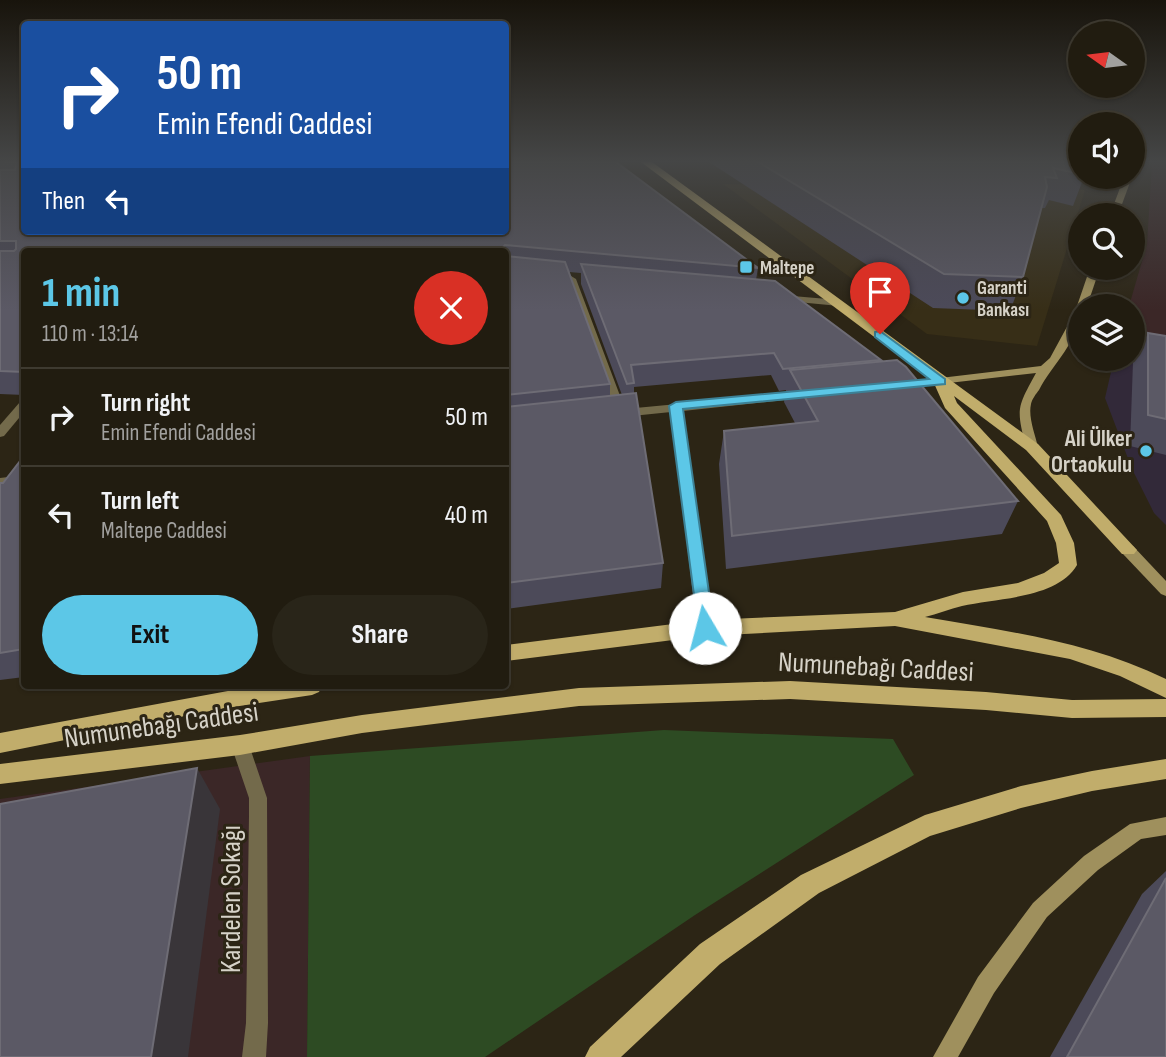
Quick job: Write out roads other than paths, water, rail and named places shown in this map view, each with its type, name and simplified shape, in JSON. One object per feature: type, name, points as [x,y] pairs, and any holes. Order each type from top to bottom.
[{"type":"main road","points":[[714,211],[839,303],[940,382],[1032,447],[1166,590]]},
{"type":"main road","points":[[1032,447],[1025,404],[1044,369],[1055,360],[1068,335]]},
{"type":"main road","points":[[940,382],[1044,369]]},
{"type":"main road","points":[[895,619],[962,599],[1020,590],[1051,578],[1068,565],[1065,543],[1055,519],[950,405],[940,382]]},
{"type":"main road","points":[[509,653],[705,628],[895,619],[1071,651],[1126,670],[1166,689]]},
{"type":"main road","points":[[0,743],[220,693],[273,689]]},
{"type":"main road","name":"Numunebağı Caddesi","points":[[0,774],[240,745],[362,724],[579,697],[790,690],[986,701],[1072,709],[1166,708]]},
{"type":"main road","points":[[600,1057],[710,954],[821,878],[925,826],[1021,797],[1092,781],[1166,769]]},
{"type":"main road","points":[[946,1057],[986,985],[1040,910],[1091,863],[1137,830],[1166,826]]},
{"type":"street","points":[[585,280],[565,278],[614,414],[822,393]]},
{"type":"street","points":[[772,297],[839,303]]},
{"type":"street","points":[[888,387],[940,382]]},
{"type":"street","points":[[676,406],[705,628]]},
{"type":"street","points":[[0,433],[21,408]]},
{"type":"street","points":[[0,482],[21,479]]},
{"type":"street","name":"Kardelen Sokağı","points":[[240,745],[258,798],[259,816],[257,1023],[254,1057]]},
{"type":"place","name":"Maltepe","points":[[746,267]]},
{"type":"place","name":"Garanti Bankası","points":[[963,298]]},
{"type":"place","name":"Ali Ülker Ortaokulu","points":[[1146,451]]}]
